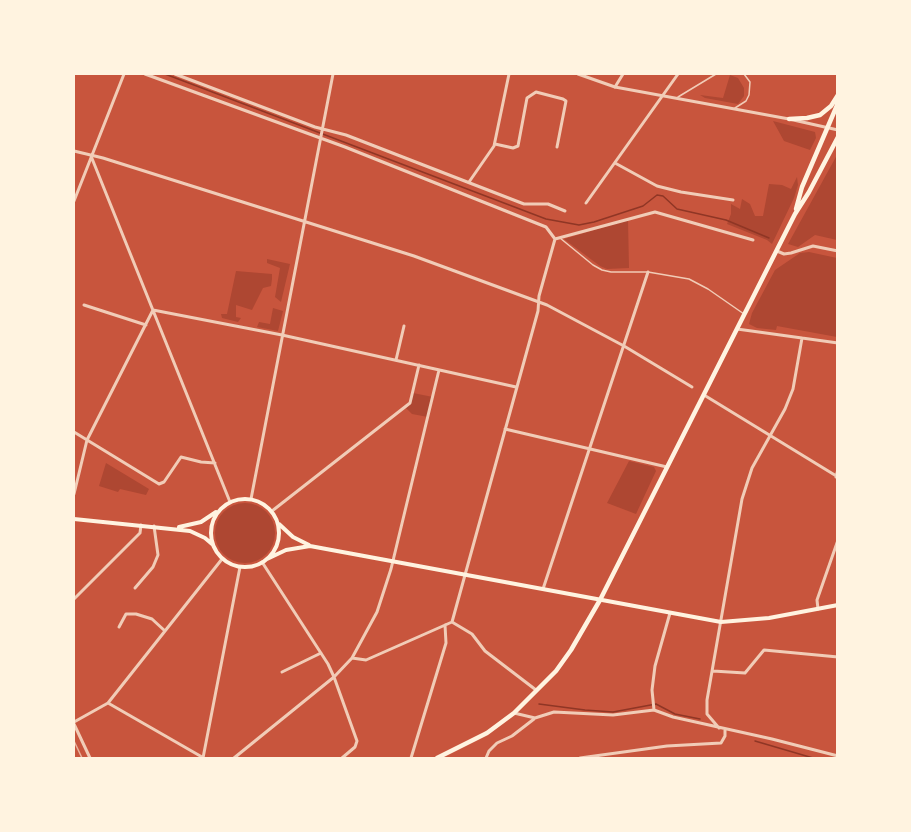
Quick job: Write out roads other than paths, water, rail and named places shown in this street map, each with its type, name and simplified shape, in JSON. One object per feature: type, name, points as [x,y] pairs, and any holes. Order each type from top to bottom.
[{"type":"highway","points":[[789,119],[820,115],[831,106],[837,95]]},
{"type":"highway","points":[[795,214],[802,187],[837,104]]},
{"type":"highway","points":[[437,759],[487,733],[514,713],[556,671],[571,650],[600,600],[795,214],[837,137]]},
{"type":"main road","points":[[173,528],[201,522],[230,501],[241,498],[251,499],[265,504],[272,511],[278,523],[293,537],[310,546],[670,613],[721,622],[769,618],[837,605]]},
{"type":"main road","points":[[214,547],[211,529],[213,519],[219,510]]},
{"type":"main road","points":[[74,519],[173,528],[199,534],[209,541],[222,559],[240,567],[252,566],[286,550],[310,546]]},
{"type":"main road","points":[[264,561],[274,551],[278,542],[278,523]]},
{"type":"street","points":[[74,201],[124,74]]},
{"type":"street","points":[[145,74],[319,138],[546,227],[557,238]]},
{"type":"street","points":[[176,74],[321,128],[346,135],[524,204],[548,204],[565,210]]},
{"type":"street","points":[[251,499],[333,74]]},
{"type":"street","points":[[469,182],[495,144],[508,74]]},
{"type":"street","points":[[578,74],[615,87],[837,130]]},
{"type":"street","points":[[615,87],[622,74]]},
{"type":"street","points":[[586,203],[678,74]]},
{"type":"street","points":[[495,144],[513,148],[518,146],[527,98],[536,92],[566,101],[557,147]]},
{"type":"street","points":[[74,151],[104,158],[414,256],[547,305],[624,346],[692,387]]},
{"type":"street","points":[[91,156],[230,501]]},
{"type":"street","points":[[615,163],[657,186],[734,200]]},
{"type":"street","points":[[557,238],[655,212],[753,240]]},
{"type":"street","points":[[452,622],[538,311],[539,296],[557,238]]},
{"type":"street","points":[[777,251],[791,254],[813,246],[837,251]]},
{"type":"street","points":[[543,589],[648,272]]},
{"type":"street","points":[[84,305],[146,325]]},
{"type":"street","points":[[74,494],[87,440],[153,310]]},
{"type":"street","points":[[153,310],[282,335],[516,387]]},
{"type":"street","points":[[396,360],[404,326]]},
{"type":"street","points":[[737,328],[837,343]]},
{"type":"street","points":[[706,724],[707,700],[746,484],[793,389],[802,338]]},
{"type":"street","points":[[272,511],[410,403],[419,365]]},
{"type":"street","points":[[234,759],[334,677],[352,658],[378,612],[393,561],[440,370]]},
{"type":"street","points":[[704,394],[837,477]]},
{"type":"street","points":[[506,429],[668,467]]},
{"type":"street","points":[[74,432],[159,484],[164,482],[181,457],[215,463]]},
{"type":"street","points":[[837,469],[837,477]]},
{"type":"street","points":[[74,599],[140,533],[141,525]]},
{"type":"street","points":[[135,588],[153,567],[158,555],[154,526]]},
{"type":"street","points":[[818,609],[817,600],[837,540]]},
{"type":"street","points":[[90,759],[74,723],[108,703],[222,559]]},
{"type":"street","points":[[264,561],[334,677],[357,741],[355,747],[342,759]]},
{"type":"street","points":[[108,703],[204,758],[240,567]]},
{"type":"street","points":[[654,710],[655,666],[670,613]]},
{"type":"street","points":[[119,627],[126,614],[135,614],[152,619],[165,631]]},
{"type":"street","points":[[352,658],[366,660],[452,622]]},
{"type":"street","points":[[452,622],[472,634],[485,651],[537,691]]},
{"type":"street","points":[[411,759],[446,643],[445,625]]},
{"type":"street","points":[[713,671],[745,673],[764,650],[837,657]]},
{"type":"street","points":[[282,672],[321,653]]},
{"type":"street","points":[[486,759],[496,743],[512,736],[535,718],[554,712],[613,715],[654,710],[837,756]]},
{"type":"street","points":[[514,713],[535,718]]},
{"type":"street","points":[[707,714],[719,728]]},
{"type":"street","points":[[580,759],[667,746],[721,742],[725,736],[725,729]]},
{"type":"street","points":[[612,759],[617,753]]},
{"type":"lane","points":[[676,99],[716,74]]},
{"type":"lane","points":[[734,109],[746,101],[749,95],[750,82],[744,74]]},
{"type":"lane","points":[[557,238],[602,270],[648,272],[695,282],[744,314]]},
{"type":"waterway","points":[[165,74],[546,219],[579,225],[594,222],[643,206],[657,195],[663,196],[677,209],[726,220],[769,238]]},
{"type":"waterway","points":[[539,704],[613,712],[656,704],[675,714],[700,719]]},
{"type":"waterway","points":[[755,741],[813,758]]},
{"type":"tram line","points":[[74,741],[82,758]]}]
